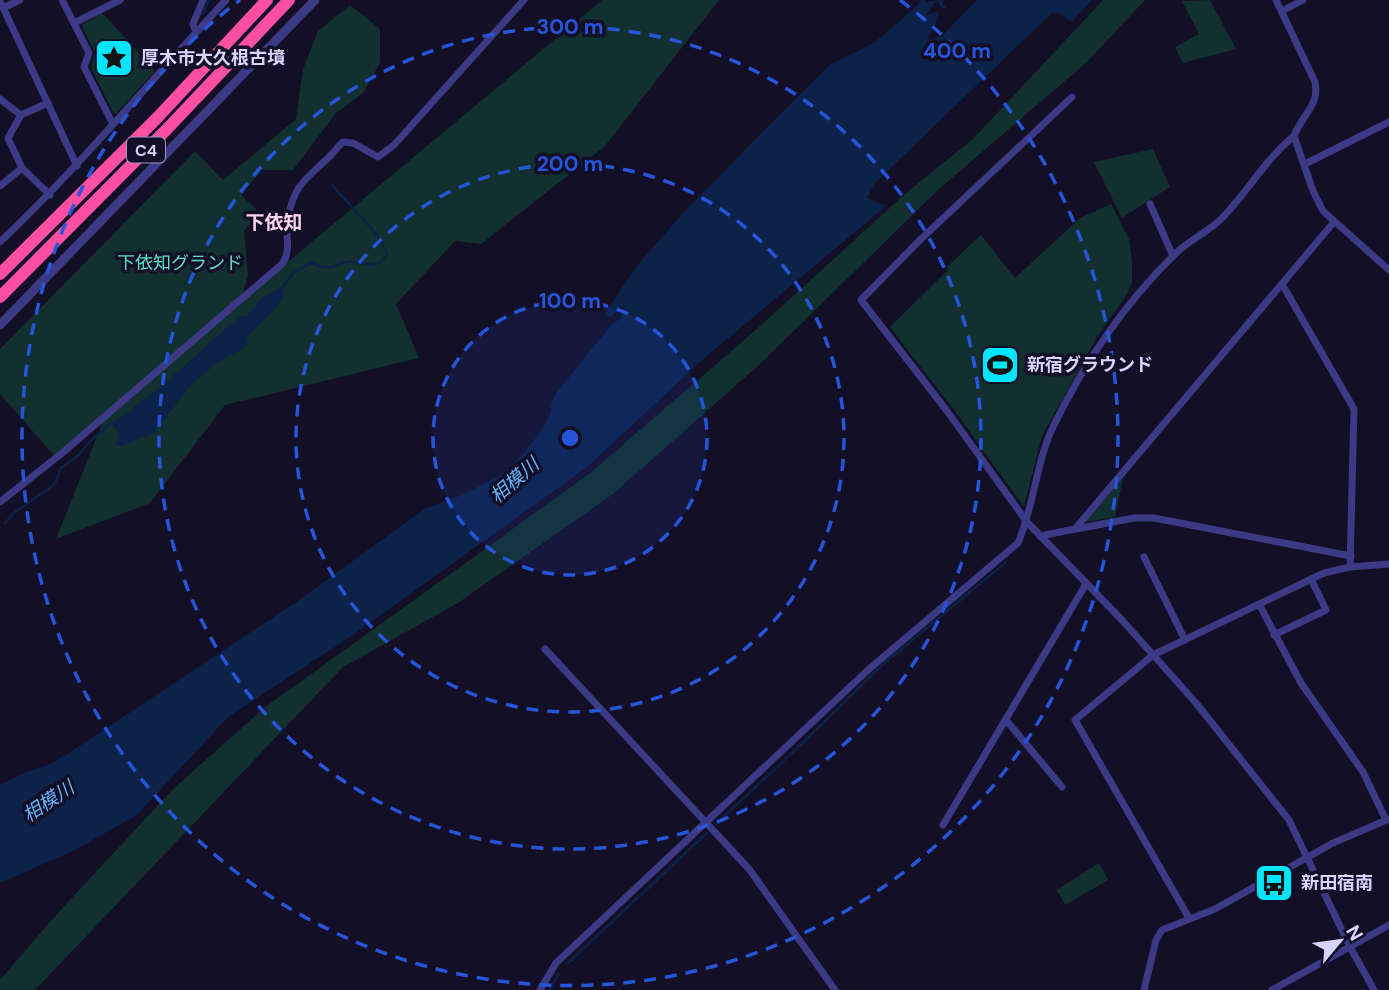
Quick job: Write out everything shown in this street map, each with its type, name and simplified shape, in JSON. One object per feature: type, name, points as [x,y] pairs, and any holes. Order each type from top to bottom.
[{"type":"highway","name":"C4","points":[[0,275],[158,117],[267,0]]},
{"type":"highway","name":"C4","points":[[0,297],[168,128],[289,0]]},
{"type":"street","points":[[20,0],[2,5],[77,166]]},
{"type":"street","points":[[62,0],[89,52],[84,67],[113,124]]},
{"type":"street","points":[[74,23],[120,0]]},
{"type":"street","points":[[196,32],[193,24],[203,0]]},
{"type":"street","points":[[0,242],[50,195],[226,0]]},
{"type":"street","points":[[0,325],[315,0]]},
{"type":"street","points":[[0,502],[61,454],[281,265],[289,251],[286,238],[288,218],[296,191],[310,173],[343,142],[353,143],[378,157],[394,145],[524,0]]},
{"type":"street","points":[[540,990],[556,963],[868,670],[1018,543],[1027,522],[1053,426],[1104,336],[1173,256],[1224,216],[1280,148],[1294,136],[1298,125],[1316,100],[1317,92],[1276,0]]},
{"type":"street","points":[[1282,11],[1303,0]]},
{"type":"street","points":[[1072,97],[920,240],[861,300],[947,411],[1027,522],[1196,703],[1289,820],[1308,856],[1308,863],[1374,990]]},
{"type":"street","points":[[0,99],[21,115]]},
{"type":"street","points":[[48,103],[21,115],[8,138],[22,168],[50,195]]},
{"type":"street","points":[[1305,164],[1389,122]]},
{"type":"street","points":[[1294,136],[1318,203],[1334,222],[1389,270]]},
{"type":"street","points":[[0,186],[22,168]]},
{"type":"street","points":[[1150,204],[1173,256]]},
{"type":"street","points":[[1075,529],[1334,222]]},
{"type":"street","points":[[1282,284],[1354,409],[1350,567]]},
{"type":"street","points":[[1040,536],[1133,518],[1154,518],[1350,556]]},
{"type":"street","points":[[1144,557],[1185,640]]},
{"type":"street","points":[[1189,918],[1075,720],[1153,655],[1333,570],[1389,564]]},
{"type":"street","points":[[1274,635],[1326,610],[1311,579]]},
{"type":"street","points":[[943,825],[1086,584]]},
{"type":"street","points":[[1144,990],[1161,930],[1215,909],[1308,856],[1388,819],[1363,772],[1301,683],[1259,604]]},
{"type":"street","points":[[545,649],[749,869],[835,990]]},
{"type":"street","points":[[1006,720],[1062,787]]},
{"type":"street","points":[[1272,990],[1389,925]]},
{"type":"green space","name":"下依知グランド","points":[[602,0],[719,0],[605,146],[481,244],[455,241],[396,304],[419,358],[225,405],[150,503],[56,539],[104,419],[57,459],[0,394],[0,349],[195,151],[223,180],[296,119],[303,69],[318,31],[350,5],[380,29],[380,63],[363,93],[335,114],[293,170],[262,170],[241,195],[260,213],[244,231],[248,276],[242,296],[200,335]]},
{"type":"green space","points":[[1103,0],[1145,0],[1087,62],[938,190],[760,364],[613,494],[458,603],[343,667],[35,990],[0,990],[0,980],[56,915],[172,790],[264,708],[589,474],[758,328],[906,193],[973,139]]},
{"type":"green space","points":[[1210,0],[1236,49],[1183,63],[1175,47],[1199,34],[1182,1]]},
{"type":"green space","points":[[101,14],[154,72],[116,114],[91,68],[95,53],[82,27]]},
{"type":"green space","points":[[1153,149],[1170,187],[1122,218],[1094,162]]},
{"type":"green space","name":"新宿グラウンド","points":[[1111,204],[1129,239],[1132,282],[1127,294],[1097,337],[1042,436],[1024,507],[890,327],[981,235],[1015,278],[1080,218]]},
{"type":"green space","points":[[1123,478],[1115,517],[1085,522]]},
{"type":"green space","points":[[1099,863],[1108,880],[1065,905],[1057,890]]},
{"type":"water","name":"相模川","points":[[920,0],[936,1],[926,15],[938,12],[935,26],[927,40],[941,37],[977,0],[1092,0],[1072,22],[1058,13],[1051,14],[875,183],[867,198],[886,206],[701,361],[586,468],[350,637],[228,717],[137,815],[73,851],[0,883],[0,785],[26,772],[49,765],[69,753],[296,602],[426,508],[465,494],[499,476],[517,461],[549,417],[557,392],[612,324],[620,319],[625,307],[610,317],[606,315],[607,310],[636,267],[681,215],[829,65],[874,43],[919,4]]},
{"type":"water","points":[[944,0],[943,4],[947,9],[942,8],[937,1]]},
{"type":"water","points":[[284,285],[280,301],[246,339],[250,344],[214,365],[191,385],[154,433],[121,446],[116,445],[119,434],[111,422],[118,420],[165,383],[240,316],[247,316],[261,299]]},
{"type":"waterway","points":[[203,14],[209,0]]},
{"type":"waterway","points":[[282,288],[293,273],[311,263],[328,268],[348,262],[375,264],[384,259],[387,253],[378,236],[333,186]]},
{"type":"waterway","points":[[5,523],[15,512],[54,485],[61,468],[80,454],[88,443],[112,422]]},
{"type":"waterway","points":[[716,824],[881,666],[1006,562]]},
{"type":"waterway","points":[[568,963],[707,833]]},
{"type":"waterway","points":[[549,990],[559,974]]},
{"type":"place","name":"厚木市大久根古墳","points":[[114,58]]},
{"type":"place","name":"新宿グラウンド","points":[[1000,365]]},
{"type":"place","name":"新田宿南","points":[[1274,883]]},
{"type":"district","name":"下依知","points":[[274,222]]}]
